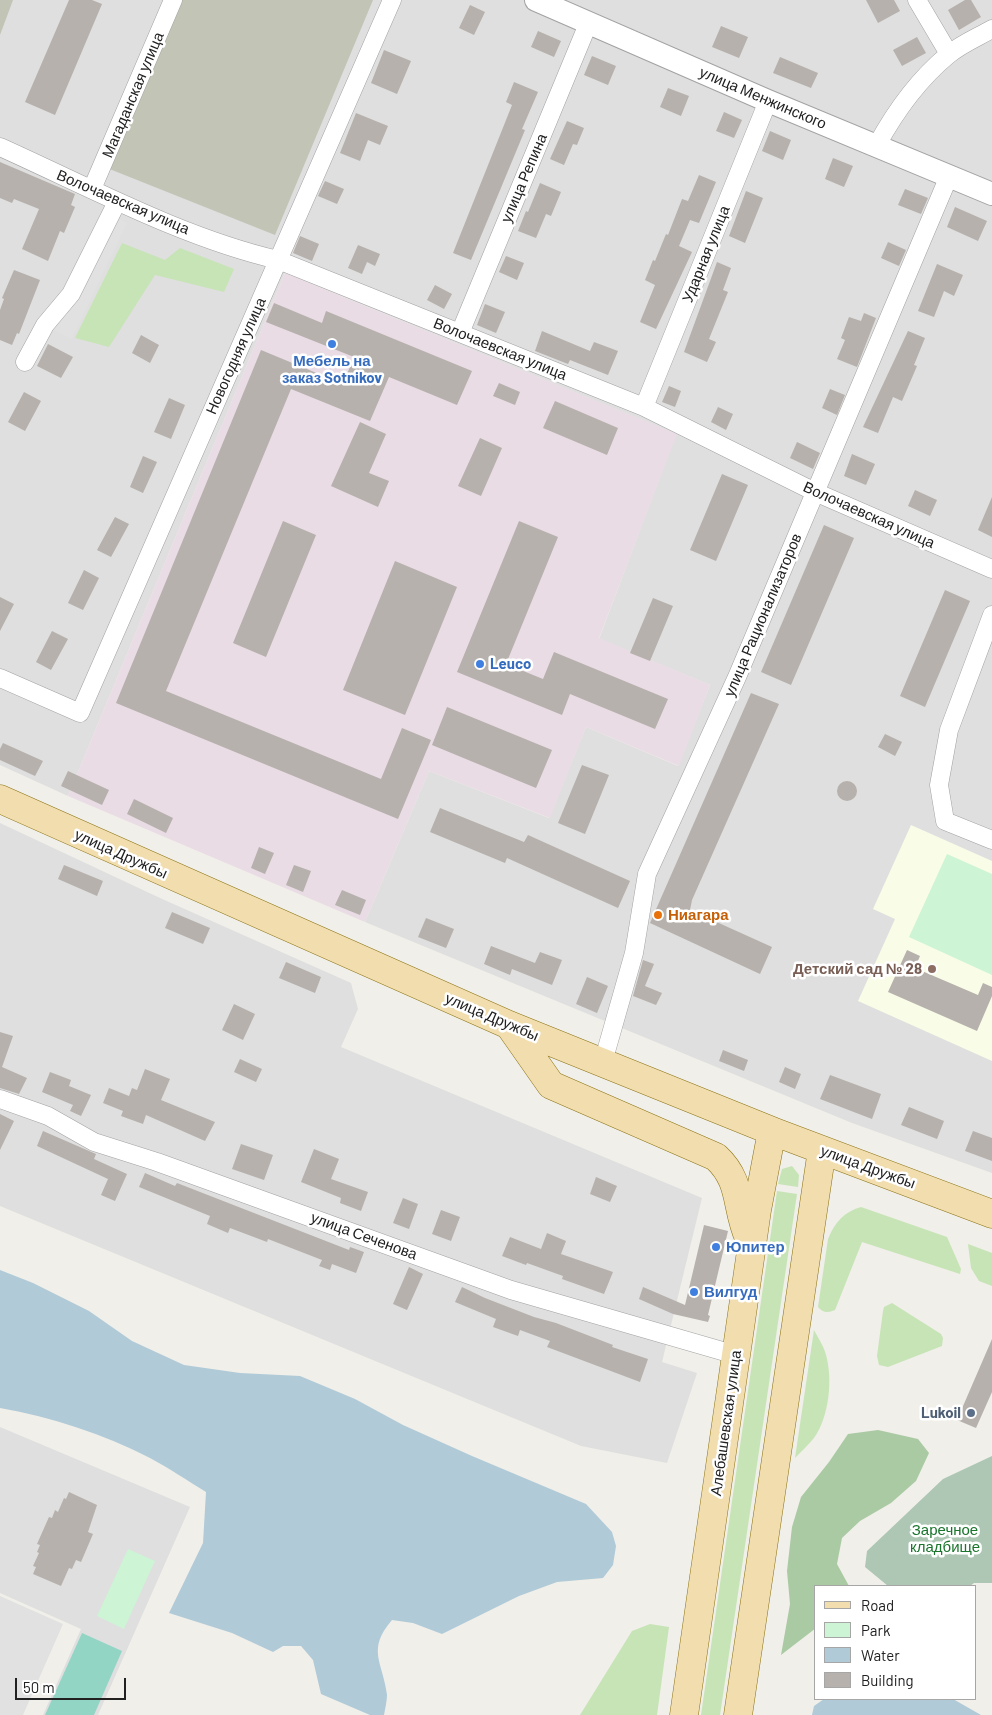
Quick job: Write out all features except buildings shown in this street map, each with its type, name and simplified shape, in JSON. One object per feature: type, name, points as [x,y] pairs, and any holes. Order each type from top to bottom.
[{"type":"main road","name":"улица Дружбы","points":[[0,799],[509,1025],[772,1132],[992,1214]]},
{"type":"main road","points":[[509,1025],[551,1085],[716,1157],[729,1168],[736,1184],[741,1220],[752,1244]]},
{"type":"main road","name":"Алебашевская улица","points":[[684,1715],[752,1244],[772,1132]]},
{"type":"main road","points":[[738,1715],[822,1150]]},
{"type":"street","name":"Магаданская улица","points":[[92,189],[174,0]]},
{"type":"street","name":"Новогодняя улица","points":[[0,678],[80,713],[392,0]]},
{"type":"street","name":"улица Менжинского","points":[[536,0],[768,101],[992,194]]},
{"type":"street","points":[[917,0],[949,54]]},
{"type":"street","name":"улица Репина","points":[[460,333],[588,24]]},
{"type":"street","points":[[877,145],[888,124],[918,85],[949,54],[992,30]]},
{"type":"street","name":"Ударная улица","points":[[644,407],[768,101]]},
{"type":"street","name":"Волочаевская улица","points":[[0,147],[117,202],[242,252],[278,260],[644,407],[815,492],[992,569]]},
{"type":"street","name":"улица Рационализаторов","points":[[603,1062],[634,953],[647,874],[737,677],[949,176]]},
{"type":"street","points":[[25,362],[45,325],[71,294],[117,202]]},
{"type":"street","points":[[992,615],[950,730],[938,785],[945,821],[992,840]]},
{"type":"street","name":"улица Сеченова","points":[[0,1099],[48,1116],[94,1142],[157,1162],[511,1290],[736,1355]]},
{"type":"shaded area","points":[[0,0],[992,0],[992,1173],[852,1123],[365,922],[429,771],[549,818],[586,727],[678,766],[710,685],[599,639],[676,434],[285,273],[68,796],[0,765]]},
{"type":"shaded area","points":[[0,0],[13,0],[0,35]]},
{"type":"shaded area","points":[[163,0],[373,0],[275,235],[102,166],[95,161]]},
{"type":"shaded area","points":[[104,212],[127,223],[72,339],[48,327]]},
{"type":"shaded area","points":[[285,273],[677,434],[599,638],[710,685],[679,766],[586,727],[550,818],[429,771],[365,922],[68,796]]},
{"type":"shaded area","points":[[0,823],[160,898],[351,983],[358,1009],[341,1047],[702,1198],[662,1362],[697,1373],[667,1463],[581,1446],[0,1206]]},
{"type":"shaded area","name":"Детский сад № 28","points":[[911,825],[992,861],[992,1061],[858,1001],[895,919],[873,909]]},
{"type":"shaded area","points":[[0,1427],[190,1507],[98,1715],[43,1715],[81,1629],[0,1593]]},
{"type":"shaded area","points":[[0,1596],[63,1624],[23,1715],[0,1715]]},
{"type":"green space","points":[[122,243],[165,260],[180,248],[234,269],[224,292],[155,275],[109,347],[75,338]]},
{"type":"green space","points":[[947,854],[992,874],[992,975],[909,937]]},
{"type":"green space","points":[[792,1166],[799,1175],[798,1187],[778,1184],[782,1169]]},
{"type":"green space","points":[[777,1191],[797,1194],[720,1715],[701,1715]]},
{"type":"green space","points":[[861,1207],[947,1237],[961,1269],[960,1274],[862,1242],[835,1310],[828,1312],[822,1310],[818,1307],[828,1239],[841,1218]]},
{"type":"green space","points":[[968,1244],[992,1253],[992,1286],[979,1281],[971,1268]]},
{"type":"green space","points":[[892,1303],[941,1334],[943,1338],[942,1346],[888,1367],[879,1365],[877,1356],[883,1311],[884,1307]]},
{"type":"green space","points":[[814,1330],[826,1355],[829,1376],[828,1398],[819,1429],[814,1438],[795,1458]]},
{"type":"green space","points":[[878,1430],[918,1439],[929,1453],[916,1481],[891,1503],[860,1521],[842,1538],[837,1564],[848,1585],[814,1585],[814,1630],[781,1655],[790,1604],[787,1571],[792,1527],[801,1497],[829,1462],[848,1434]]},
{"type":"green space","name":"Заречное кладбище","points":[[992,1456],[992,1583],[974,1583],[971,1585],[887,1585],[865,1567],[867,1551],[943,1479]]},
{"type":"green space","points":[[128,1549],[155,1561],[124,1629],[97,1616]]},
{"type":"green space","points":[[650,1624],[669,1627],[657,1715],[580,1715],[632,1631]]},
{"type":"green space","points":[[82,1633],[122,1651],[94,1715],[45,1715]]},
{"type":"water","points":[[0,1270],[33,1283],[89,1311],[132,1341],[184,1365],[240,1373],[300,1376],[355,1399],[403,1425],[472,1456],[586,1504],[612,1532],[616,1546],[613,1565],[603,1578],[557,1582],[519,1596],[442,1634],[413,1623],[392,1620],[384,1630],[378,1648],[378,1656],[387,1695],[384,1715],[370,1715],[321,1694],[313,1660],[301,1646],[283,1646],[273,1652],[232,1633],[169,1613],[203,1543],[206,1492],[157,1462],[114,1441],[58,1421],[0,1408]]},
{"type":"water","points":[[823,1700],[955,1700],[981,1715],[812,1715],[814,1706]]},
{"type":"place","name":"Мебель на заказ Sotnikov","points":[[332,344]]},
{"type":"place","name":"Leuco","points":[[480,664]]},
{"type":"place","name":"Ниагара","points":[[658,915]]},
{"type":"place","name":"Детский сад № 28","points":[[932,969]]},
{"type":"place","name":"Юпитер","points":[[716,1247]]},
{"type":"place","name":"Вилгуд","points":[[694,1292]]},
{"type":"place","name":"Lukoil","points":[[971,1413]]}]
